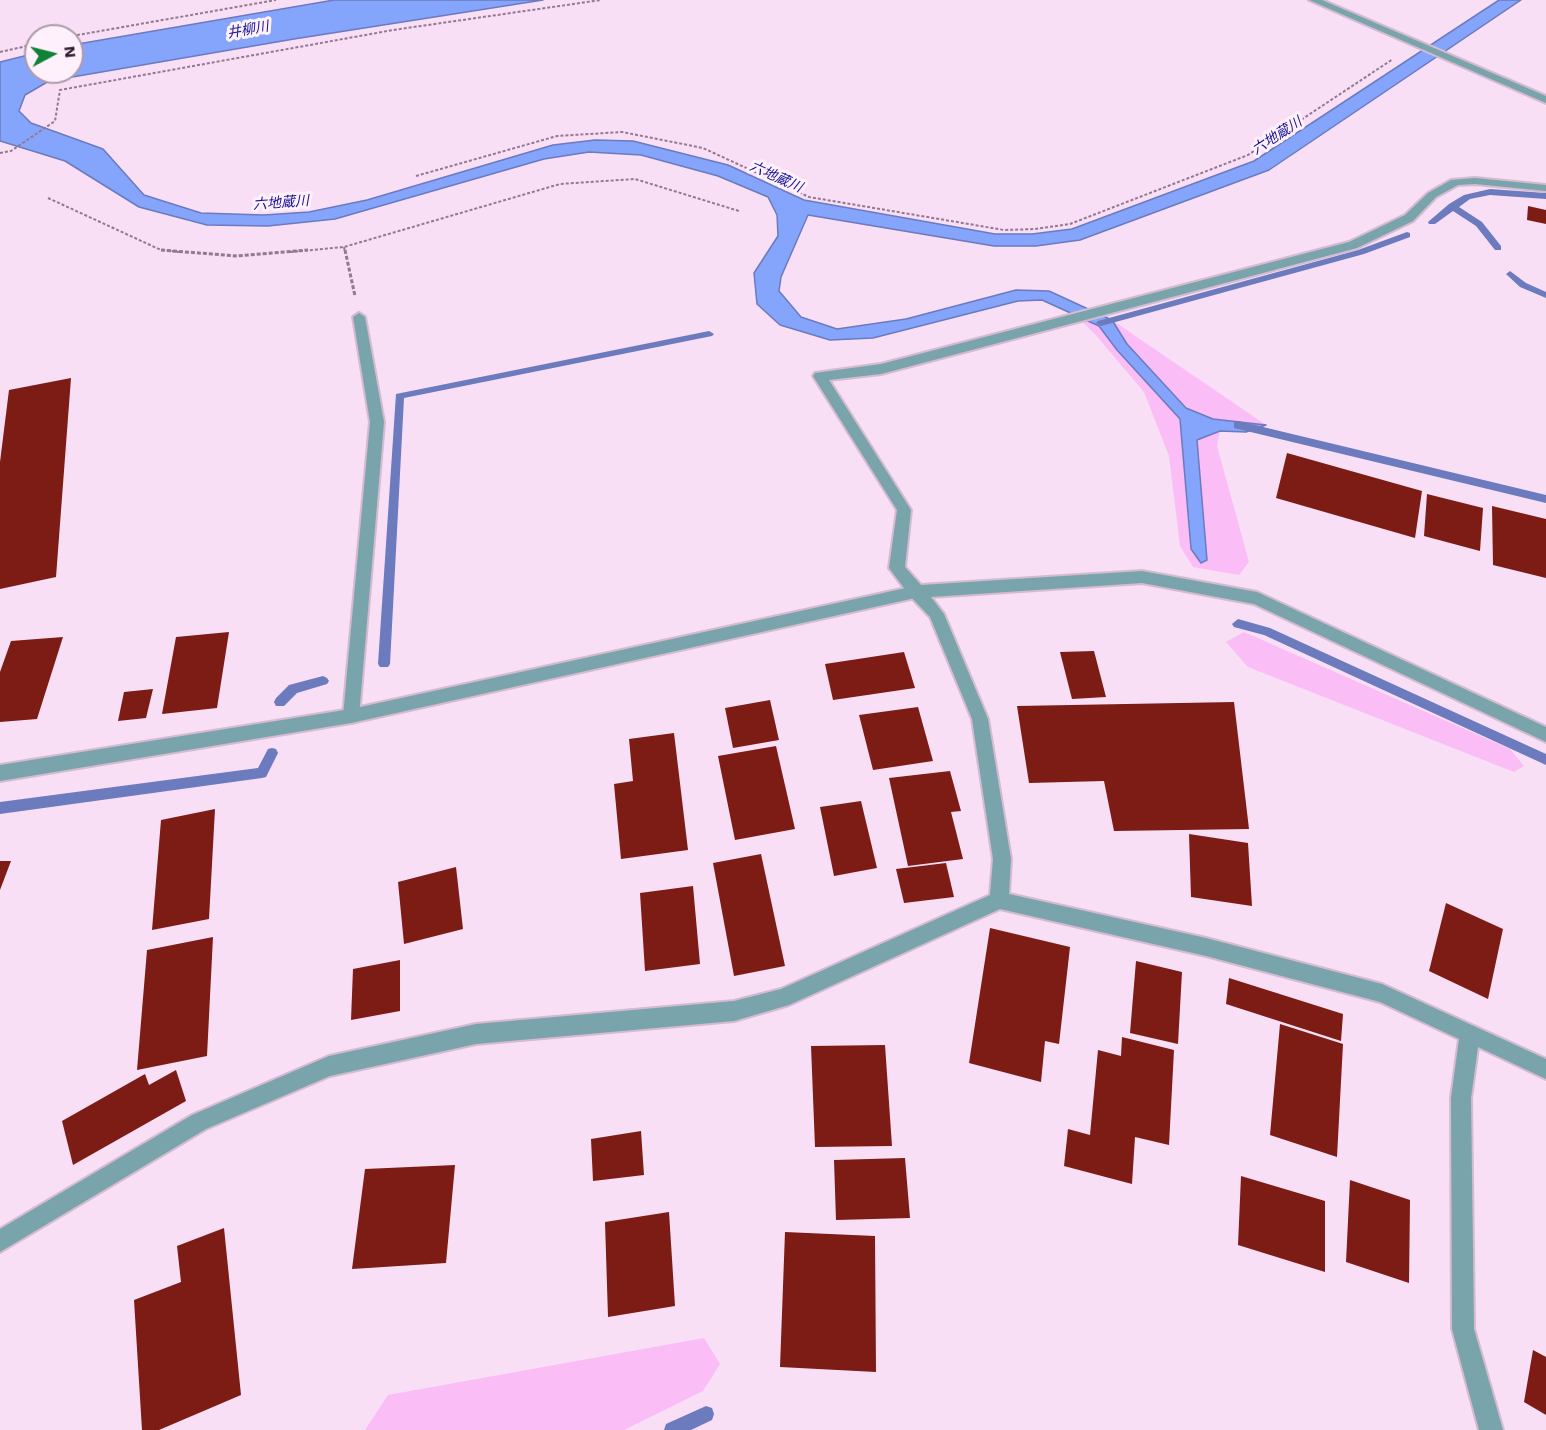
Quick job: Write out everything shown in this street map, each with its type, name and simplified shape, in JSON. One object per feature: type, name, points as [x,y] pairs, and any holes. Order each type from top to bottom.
[{"type":"street","points":[[1314,0],[1546,100]]},
{"type":"street","points":[[999,900],[1002,859],[980,719],[936,614],[897,568],[904,510],[820,376],[881,369],[1353,245],[1409,218],[1432,195],[1455,182],[1475,181],[1546,188]]},
{"type":"street","points":[[351,717],[377,422],[359,317]]},
{"type":"street","points":[[0,773],[351,717],[915,592],[1142,577],[1257,598],[1546,735]]},
{"type":"street","points":[[0,1241],[199,1122],[329,1066],[476,1034],[734,1011],[782,998],[999,900],[1206,947],[1382,993],[1546,1069]]},
{"type":"street","points":[[1470,1032],[1461,1098],[1463,1329],[1491,1430]]},
{"type":"path","points":[[84,34],[276,0]]},
{"type":"path","points":[[0,153],[11,151],[55,121],[60,90],[393,30],[601,0]]},
{"type":"path","points":[[416,176],[557,136],[622,132],[703,148],[809,197],[1004,230],[1035,229],[1070,224],[1248,155],[1419,45]]},
{"type":"path","points":[[0,52],[24,47]]},
{"type":"path","points":[[48,198],[160,250],[237,256],[344,247],[560,184],[635,179],[739,211]]},
{"type":"path","points":[[344,247],[359,317]]},
{"type":"shaded area","points":[[1075,315],[1099,326],[1117,350],[1180,419],[1190,549],[1201,562],[1207,560],[1197,440],[1220,431],[1217,446],[1249,562],[1239,575],[1193,567],[1180,546],[1169,456],[1144,392],[1094,333]]},
{"type":"shaded area","points":[[1112,320],[1266,425],[1213,419],[1186,407],[1127,344]]},
{"type":"shaded area","points":[[1244,632],[1510,749],[1524,766],[1514,772],[1248,667],[1226,642]]},
{"type":"shaded area","points":[[704,1338],[720,1364],[703,1391],[624,1430],[365,1430],[388,1395]]},
{"type":"water","name":"井柳川","points":[[334,0],[543,0],[84,75],[84,43]]},
{"type":"water","points":[[1499,0],[1521,0],[1269,170],[1080,240],[1036,246],[994,246],[808,215],[781,277],[779,291],[801,317],[837,329],[906,319],[1016,290],[1049,291],[1112,320],[1127,344],[1186,408],[1213,419],[1266,425],[1246,432],[1220,431],[1197,440],[1207,560],[1201,563],[1191,549],[1180,419],[1117,350],[1099,326],[1042,300],[1018,301],[873,338],[830,340],[780,325],[757,304],[754,273],[778,236],[777,215],[768,197],[718,176],[641,155],[589,152],[544,159],[335,219],[268,226],[207,225],[139,207],[65,161],[0,141],[0,62],[24,56],[24,84],[44,84],[25,95],[19,111],[31,123],[103,149],[144,195],[201,213],[264,215],[309,212],[367,200],[553,145],[595,140],[633,141],[728,165],[804,200],[995,234],[1032,234],[1072,229],[1254,161]]},
{"type":"building","points":[[1528,206],[1546,210],[1546,224],[1527,220]]},
{"type":"building","points":[[71,378],[56,577],[0,589],[0,462],[9,390]]},
{"type":"building","points":[[1287,453],[1422,491],[1415,538],[1276,498]]},
{"type":"building","points":[[1427,494],[1483,508],[1480,551],[1424,536]]},
{"type":"building","points":[[1492,506],[1546,519],[1546,578],[1493,565]]},
{"type":"building","points":[[229,632],[217,708],[162,714],[176,637]]},
{"type":"building","points":[[63,637],[37,719],[0,722],[0,672],[11,641]]},
{"type":"building","points":[[1094,651],[1106,697],[1072,699],[1060,652]]},
{"type":"building","points":[[904,652],[915,688],[833,700],[825,664]]},
{"type":"building","points":[[153,689],[146,718],[118,721],[124,692]]},
{"type":"building","points":[[770,700],[779,740],[733,748],[725,708]]},
{"type":"building","points":[[1234,702],[1249,829],[1114,831],[1104,781],[1029,783],[1017,706]]},
{"type":"building","points":[[918,707],[933,761],[873,770],[859,715]]},
{"type":"building","points":[[674,733],[688,850],[621,859],[614,784],[633,781],[629,739]]},
{"type":"building","points":[[776,746],[795,829],[735,840],[718,756]]},
{"type":"building","points":[[950,771],[961,811],[951,812],[963,859],[908,866],[889,778]]},
{"type":"building","points":[[861,801],[877,868],[834,876],[820,807]]},
{"type":"building","points":[[215,809],[209,919],[152,930],[161,820]]},
{"type":"building","points":[[1189,834],[1248,843],[1252,906],[1191,897]]},
{"type":"building","points":[[761,854],[785,966],[734,976],[713,863]]},
{"type":"building","points":[[0,861],[11,861],[0,890]]},
{"type":"building","points":[[946,863],[954,897],[904,903],[896,869]]},
{"type":"building","points":[[456,867],[463,929],[404,944],[398,882]]},
{"type":"building","points":[[693,886],[700,964],[645,971],[640,893]]},
{"type":"building","points":[[1446,903],[1503,929],[1488,999],[1429,971]]},
{"type":"building","points":[[990,928],[1070,947],[1059,1044],[1045,1041],[1041,1082],[969,1063]]},
{"type":"building","points":[[213,937],[207,1056],[137,1070],[147,950]]},
{"type":"building","points":[[400,960],[400,1011],[351,1020],[353,969]]},
{"type":"building","points":[[1136,961],[1182,972],[1178,1044],[1130,1033]]},
{"type":"building","points":[[1229,978],[1343,1014],[1341,1041],[1226,1004]]},
{"type":"building","points":[[1280,1024],[1343,1044],[1337,1157],[1270,1135]]},
{"type":"building","points":[[1122,1037],[1174,1050],[1169,1145],[1135,1137],[1132,1184],[1064,1166],[1068,1129],[1090,1135],[1098,1050],[1121,1056]]},
{"type":"building","points":[[885,1045],[892,1146],[815,1147],[811,1046]]},
{"type":"building","points":[[176,1070],[186,1101],[73,1165],[62,1121],[145,1074],[149,1085]]},
{"type":"building","points":[[641,1131],[644,1175],[593,1181],[591,1139]]},
{"type":"building","points":[[905,1158],[910,1218],[836,1220],[834,1160]]},
{"type":"building","points":[[455,1165],[446,1263],[352,1269],[365,1169]]},
{"type":"building","points":[[1241,1176],[1325,1201],[1325,1272],[1238,1245]]},
{"type":"building","points":[[1350,1180],[1410,1200],[1409,1283],[1346,1262]]},
{"type":"building","points":[[669,1212],[675,1306],[608,1317],[605,1222]]},
{"type":"building","points":[[224,1228],[241,1395],[159,1430],[142,1430],[134,1300],[181,1282],[177,1246]]},
{"type":"building","points":[[785,1232],[875,1236],[876,1372],[780,1367]]},
{"type":"building","points":[[1533,1350],[1546,1357],[1546,1415],[1524,1402]]},
{"type":"waterway","points":[[1453,207],[1467,197],[1490,192],[1546,196]]},
{"type":"waterway","points":[[1432,222],[1453,207]]},
{"type":"waterway","points":[[1453,207],[1479,224],[1498,248]]},
{"type":"waterway","points":[[1101,323],[1361,252],[1407,235]]},
{"type":"waterway","points":[[1510,274],[1523,285],[1546,295]]},
{"type":"waterway","points":[[384,664],[399,396],[709,334]]},
{"type":"waterway","points":[[1238,425],[1546,499]]},
{"type":"waterway","points":[[1238,624],[1266,631],[1546,760]]},
{"type":"waterway","points":[[280,702],[293,689],[323,681]]},
{"type":"waterway","points":[[0,808],[262,773],[272,753]]},
{"type":"waterway","points":[[672,1430],[706,1414]]},
{"type":"water label","name":"六地蔵川","points":[[1277,136]]},
{"type":"water label","name":"六地蔵川","points":[[776,177]]},
{"type":"water label","name":"六地蔵川","points":[[281,203]]}]
